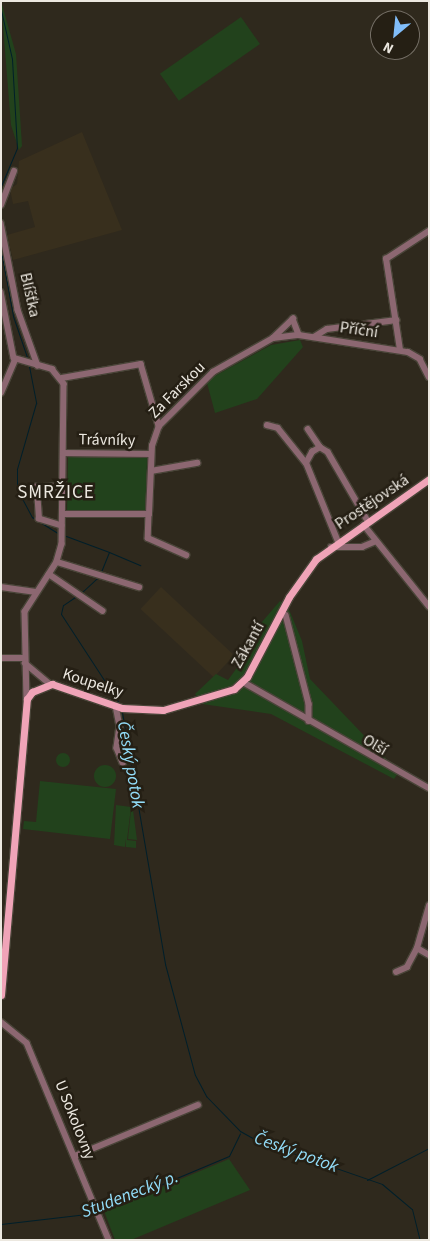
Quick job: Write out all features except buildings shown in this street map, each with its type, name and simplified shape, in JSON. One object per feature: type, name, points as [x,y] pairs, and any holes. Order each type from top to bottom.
[{"type":"main road","name":"Prostějovská","points":[[331,547],[429,479]]},
{"type":"main road","name":"Zákantí","points":[[127,709],[170,710],[227,693],[243,682],[292,593],[331,547]]},
{"type":"main road","name":"Koupelky","points":[[27,699],[36,688],[50,684],[127,709]]},
{"type":"main road","points":[[1,995],[27,699]]},
{"type":"street","points":[[1,205],[14,171]]},
{"type":"street","name":"Blíšťka","points":[[1,223],[18,310],[35,366]]},
{"type":"street","name":"Příční","points":[[400,350],[386,258],[429,231]]},
{"type":"street","name":"Blíšťka","points":[[1,292],[15,360]]},
{"type":"street","points":[[273,338],[293,319],[298,335]]},
{"type":"street","name":"Příční","points":[[314,337],[332,328],[396,320]]},
{"type":"street","name":"Příční","points":[[298,335],[400,350],[420,358],[427,367],[429,377]]},
{"type":"street","name":"Za Farskou","points":[[151,471],[151,454],[159,426],[213,372],[273,338],[298,335]]},
{"type":"street","points":[[1,393],[15,360],[35,366],[62,378],[141,364],[159,426]]},
{"type":"street","name":"Trávníky","points":[[24,660],[24,616],[36,592],[57,562],[62,538],[62,378]]},
{"type":"street","points":[[267,425],[278,428],[306,463],[338,542]]},
{"type":"street","points":[[308,429],[320,447],[328,452],[376,541],[429,606]]},
{"type":"street","points":[[306,463],[320,447]]},
{"type":"street","name":"Trávníky","points":[[63,453],[151,454]]},
{"type":"street","points":[[186,555],[148,538],[151,471],[197,463]]},
{"type":"street","points":[[62,527],[39,519],[37,487],[63,486]]},
{"type":"street","points":[[63,514],[149,514]]},
{"type":"street","points":[[331,547],[362,547],[376,541]]},
{"type":"street","points":[[57,562],[139,587]]},
{"type":"street","points":[[49,574],[103,611]]},
{"type":"street","points":[[1,588],[36,592]]},
{"type":"street","points":[[286,615],[310,704],[310,721]]},
{"type":"street","points":[[1,658],[24,660],[27,699]]},
{"type":"street","name":"Koupelky","points":[[24,660],[50,684]]},
{"type":"street","name":"Olší","points":[[243,682],[429,788]]},
{"type":"street","points":[[117,706],[120,726],[117,748],[123,763]]},
{"type":"street","points":[[396,972],[406,967],[417,948],[429,906]]},
{"type":"street","points":[[417,948],[429,955]]},
{"type":"street","name":"U Sokolovny","points":[[1,1022],[27,1043],[109,1240]]},
{"type":"street","points":[[75,1156],[198,1105]]},
{"type":"shaded area","points":[[82,132],[122,230],[13,260],[7,235],[35,227],[28,201],[13,204],[10,189],[17,184],[19,161]]},
{"type":"shaded area","points":[[161,587],[234,655],[214,677],[141,609]]},
{"type":"green space","points":[[1,1],[16,54],[22,146],[19,150],[11,125]]},
{"type":"green space","points":[[241,17],[260,44],[179,101],[160,74]]},
{"type":"green space","points":[[300,340],[303,347],[257,399],[215,413],[207,383],[211,378],[271,345]]},
{"type":"green space","points":[[68,456],[147,457],[146,511],[67,510]]},
{"type":"green space","points":[[280,601],[288,607],[302,641],[310,679],[399,772],[394,779],[271,714],[202,704],[195,694],[216,674],[228,680],[239,665],[230,659]]},
{"type":"green space","points":[[60,753],[66,753],[70,760],[66,767],[60,767],[56,763],[56,757]]},
{"type":"green space","points":[[101,765],[109,765],[116,772],[116,780],[109,787],[101,787],[94,780],[94,772]]},
{"type":"green space","points":[[40,781],[116,789],[110,839],[23,829],[24,821],[36,822]]},
{"type":"green space","points":[[116,805],[131,807],[127,840],[136,841],[136,848],[126,847],[126,839],[125,847],[114,845]]},
{"type":"green space","points":[[131,810],[133,810],[137,840],[128,839]]},
{"type":"green space","points":[[229,1159],[250,1190],[131,1240],[115,1240],[104,1211]]},
{"type":"waterway","name":"Český potok","points":[[1,10],[12,59],[17,148],[1,186]]},
{"type":"waterway","name":"Český potok","points":[[1,251],[13,316],[28,360]]},
{"type":"waterway","name":"Český potok","points":[[29,366],[36,403],[17,469],[17,489],[32,517],[59,534]]},
{"type":"waterway","name":"Český potok","points":[[66,536],[109,552],[100,574]]},
{"type":"waterway","points":[[109,552],[140,565]]},
{"type":"waterway","name":"Český potok","points":[[81,593],[98,577]]},
{"type":"waterway","name":"Český potok","points":[[78,595],[63,605],[61,614],[119,703]]},
{"type":"waterway","name":"Český potok","points":[[122,712],[165,964],[195,1075],[206,1096],[240,1131],[258,1141],[382,1184],[412,1209],[420,1240]]},
{"type":"waterway","name":"Studenecký p.","points":[[98,1211],[229,1156],[240,1133]]},
{"type":"waterway","points":[[367,1180],[429,1148]]},
{"type":"waterway","name":"Studenecký p.","points":[[1,1224],[95,1213]]},
{"type":"district","name":"SMRŽICE","points":[[56,493]]}]
